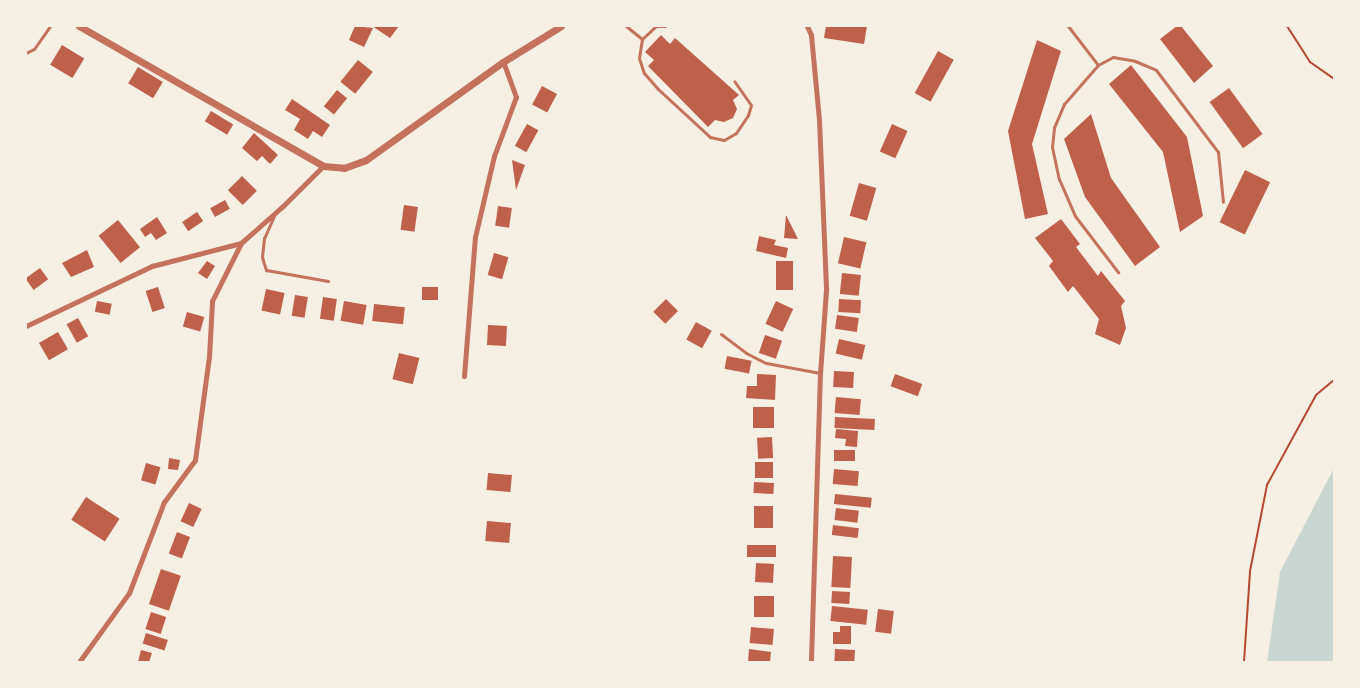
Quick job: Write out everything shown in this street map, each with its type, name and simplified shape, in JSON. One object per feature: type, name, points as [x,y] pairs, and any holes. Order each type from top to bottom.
[{"type":"street","points":[[79,26],[323,166],[344,168],[366,160],[503,62],[561,26]]},
{"type":"street","points":[[807,26],[811,34],[819,120],[826,290],[820,373],[811,663]]},
{"type":"street","points":[[464,376],[475,237],[494,156],[516,98],[503,62]]},
{"type":"street","points":[[80,663],[129,593],[164,502],[195,459],[209,357],[212,301],[241,243],[323,166]]},
{"type":"street","points":[[26,326],[152,266],[241,243]]},
{"type":"lane","points":[[26,54],[34,49],[50,26]]},
{"type":"lane","points":[[626,26],[642,39]]},
{"type":"lane","points":[[665,26],[656,26],[642,39],[639,58],[644,74],[710,137],[724,140],[736,133],[748,115],[751,105],[734,81]]},
{"type":"lane","points":[[1068,26],[1098,65]]},
{"type":"lane","points":[[1118,272],[1075,216],[1059,179],[1052,147],[1054,128],[1064,104],[1098,65],[1113,57],[1135,61],[1156,70],[1218,152],[1223,202]]},
{"type":"lane","points":[[274,214],[264,238],[262,257],[266,270],[328,281]]},
{"type":"lane","points":[[721,334],[746,353],[766,363],[820,373]]},
{"type":"path","points":[[1287,26],[1310,62],[1335,79]]},
{"type":"path","points":[[1244,663],[1250,571],[1267,485],[1316,395],[1335,380]]},
{"type":"shaded area","points":[[1334,468],[1334,662],[1267,662],[1280,572]]},
{"type":"building","points":[[355,26],[373,28],[364,47],[349,40]]},
{"type":"building","points":[[372,26],[399,26],[390,38]]},
{"type":"building","points":[[826,26],[867,26],[864,44],[824,38]]},
{"type":"building","points":[[1177,26],[1181,26],[1213,66],[1194,83],[1160,39]]},
{"type":"building","points":[[661,35],[670,44],[675,38],[739,95],[733,100],[737,109],[733,118],[724,122],[715,120],[708,127],[648,66],[654,60],[645,52]]},
{"type":"building","points":[[1037,40],[1061,51],[1032,144],[1048,214],[1025,219],[1008,131]]},
{"type":"building","points":[[62,45],[84,58],[72,78],[50,65]]},
{"type":"building","points":[[938,51],[954,60],[930,102],[915,93]]},
{"type":"building","points":[[358,60],[373,72],[355,94],[340,82]]},
{"type":"building","points":[[1131,65],[1187,137],[1203,216],[1180,232],[1163,152],[1109,84]]},
{"type":"building","points":[[138,67],[163,82],[153,98],[128,83]]},
{"type":"building","points":[[542,86],[557,94],[547,113],[532,105]]},
{"type":"building","points":[[1229,88],[1263,134],[1243,148],[1210,102]]},
{"type":"building","points":[[337,90],[347,98],[334,115],[324,106]]},
{"type":"building","points":[[292,99],[330,125],[322,137],[313,131],[308,139],[294,130],[300,119],[285,110]]},
{"type":"building","points":[[211,111],[233,124],[227,135],[205,121]]},
{"type":"building","points":[[1091,114],[1111,178],[1160,247],[1135,266],[1085,197],[1064,139]]},
{"type":"building","points":[[527,124],[538,130],[526,152],[515,146]]},
{"type":"building","points":[[892,124],[908,131],[895,158],[880,151]]},
{"type":"building","points":[[254,133],[278,155],[270,164],[262,156],[257,161],[242,148]]},
{"type":"building","points":[[512,160],[525,165],[516,190]]},
{"type":"building","points":[[1245,170],[1270,182],[1245,234],[1220,222]]},
{"type":"building","points":[[242,176],[257,191],[243,205],[228,190]]},
{"type":"building","points":[[859,183],[876,188],[867,221],[850,216]]},
{"type":"building","points":[[225,200],[230,209],[215,217],[210,208]]},
{"type":"building","points":[[404,205],[418,207],[414,232],[401,230]]},
{"type":"building","points":[[498,206],[512,208],[509,228],[495,226]]},
{"type":"building","points":[[197,212],[203,221],[188,231],[182,222]]},
{"type":"building","points":[[786,215],[798,239],[784,238]]},
{"type":"building","points":[[157,217],[167,233],[156,240],[151,233],[145,237],[140,229]]},
{"type":"building","points":[[1061,219],[1080,244],[1076,247],[1098,276],[1101,271],[1125,301],[1121,306],[1126,328],[1120,345],[1095,334],[1099,319],[1073,286],[1068,292],[1049,266],[1053,261],[1035,238]]},
{"type":"building","points":[[118,220],[140,247],[121,263],[99,236]]},
{"type":"building","points":[[759,236],[776,240],[774,245],[788,248],[786,258],[756,251]]},
{"type":"building","points":[[844,237],[866,242],[860,268],[838,263]]},
{"type":"building","points":[[87,250],[94,267],[71,277],[62,263]]},
{"type":"building","points":[[494,253],[508,257],[502,279],[488,275]]},
{"type":"building","points":[[207,261],[215,266],[207,279],[198,273]]},
{"type":"building","points":[[776,261],[793,261],[793,290],[776,290]]},
{"type":"building","points":[[40,268],[48,279],[34,290],[26,278]]},
{"type":"building","points":[[842,273],[861,275],[859,296],[840,294]]},
{"type":"building","points":[[158,287],[165,308],[152,312],[146,291]]},
{"type":"building","points":[[422,287],[438,287],[438,300],[422,300]]},
{"type":"building","points":[[266,289],[285,293],[280,314],[261,311]]},
{"type":"building","points":[[295,295],[308,297],[305,318],[292,316]]},
{"type":"building","points":[[323,297],[337,299],[334,321],[320,319]]},
{"type":"building","points":[[666,299],[678,311],[665,324],[653,312]]},
{"type":"building","points":[[839,299],[861,300],[860,313],[838,312]]},
{"type":"building","points":[[97,301],[112,304],[110,315],[95,312]]},
{"type":"building","points":[[344,301],[367,305],[363,325],[341,321]]},
{"type":"building","points":[[776,301],[793,309],[783,332],[765,324]]},
{"type":"building","points":[[374,304],[405,307],[403,324],[372,321]]},
{"type":"building","points":[[187,312],[204,317],[200,331],[183,326]]},
{"type":"building","points":[[837,315],[859,318],[857,332],[835,329]]},
{"type":"building","points":[[78,318],[88,336],[77,343],[67,324]]},
{"type":"building","points":[[696,322],[712,331],[702,348],[686,339]]},
{"type":"building","points":[[488,325],[507,326],[506,346],[487,345]]},
{"type":"building","points":[[58,332],[68,349],[49,360],[39,343]]},
{"type":"building","points":[[765,335],[782,341],[776,359],[759,353]]},
{"type":"building","points":[[839,339],[865,345],[862,360],[836,354]]},
{"type":"building","points":[[399,353],[419,358],[413,384],[392,379]]},
{"type":"building","points":[[727,356],[752,361],[749,374],[725,369]]},
{"type":"building","points":[[834,371],[854,372],[853,388],[833,387]]},
{"type":"building","points":[[757,374],[776,375],[775,400],[746,398],[747,386],[757,386]]},
{"type":"building","points":[[895,374],[922,384],[918,396],[891,386]]},
{"type":"building","points":[[836,397],[861,399],[860,415],[835,413]]},
{"type":"building","points":[[753,407],[774,407],[774,428],[753,428]]},
{"type":"building","points":[[835,417],[875,419],[874,430],[834,428]]},
{"type":"building","points":[[836,429],[858,431],[857,447],[845,446],[846,439],[835,438]]},
{"type":"building","points":[[772,437],[773,458],[758,459],[757,438]]},
{"type":"building","points":[[834,450],[855,450],[855,461],[834,461]]},
{"type":"building","points":[[169,458],[180,460],[178,470],[168,469]]},
{"type":"building","points":[[755,462],[773,462],[773,478],[755,478]]},
{"type":"building","points":[[146,463],[160,467],[155,484],[141,480]]},
{"type":"building","points":[[834,469],[859,471],[858,486],[833,484]]},
{"type":"building","points":[[488,473],[512,475],[510,492],[487,490]]},
{"type":"building","points":[[754,482],[774,483],[773,494],[753,493]]},
{"type":"building","points":[[835,494],[872,498],[871,508],[834,504]]},
{"type":"building","points":[[86,497],[120,519],[105,541],[71,520]]},
{"type":"building","points":[[189,503],[202,509],[193,527],[181,521]]},
{"type":"building","points":[[754,506],[773,506],[773,528],[754,528]]},
{"type":"building","points":[[836,508],[859,511],[857,523],[835,520]]},
{"type":"building","points":[[487,521],[511,523],[509,543],[485,541]]},
{"type":"building","points":[[833,525],[859,528],[858,538],[832,535]]},
{"type":"building","points":[[177,532],[190,537],[182,558],[169,553]]},
{"type":"building","points":[[747,545],[776,545],[776,557],[747,557]]},
{"type":"building","points":[[833,556],[852,557],[850,588],[831,587]]},
{"type":"building","points":[[756,563],[774,564],[773,583],[755,582]]},
{"type":"building","points":[[161,569],[181,576],[169,611],[149,604]]},
{"type":"building","points":[[832,591],[850,592],[849,604],[831,603]]},
{"type":"building","points":[[754,596],[774,596],[774,617],[754,617]]},
{"type":"building","points":[[832,606],[868,610],[866,625],[830,621]]},
{"type":"building","points":[[878,609],[894,611],[891,634],[875,632]]},
{"type":"building","points":[[151,612],[166,617],[161,634],[145,629]]},
{"type":"building","points":[[840,626],[851,626],[851,644],[833,644],[833,632],[840,632]]},
{"type":"building","points":[[751,627],[774,629],[773,645],[750,643]]},
{"type":"building","points":[[146,633],[168,640],[164,651],[143,643]]},
{"type":"building","points":[[749,649],[771,652],[770,662],[748,662]]},
{"type":"building","points":[[835,649],[855,650],[854,662],[834,661]]},
{"type":"building","points":[[141,650],[152,653],[149,662],[138,662]]}]
